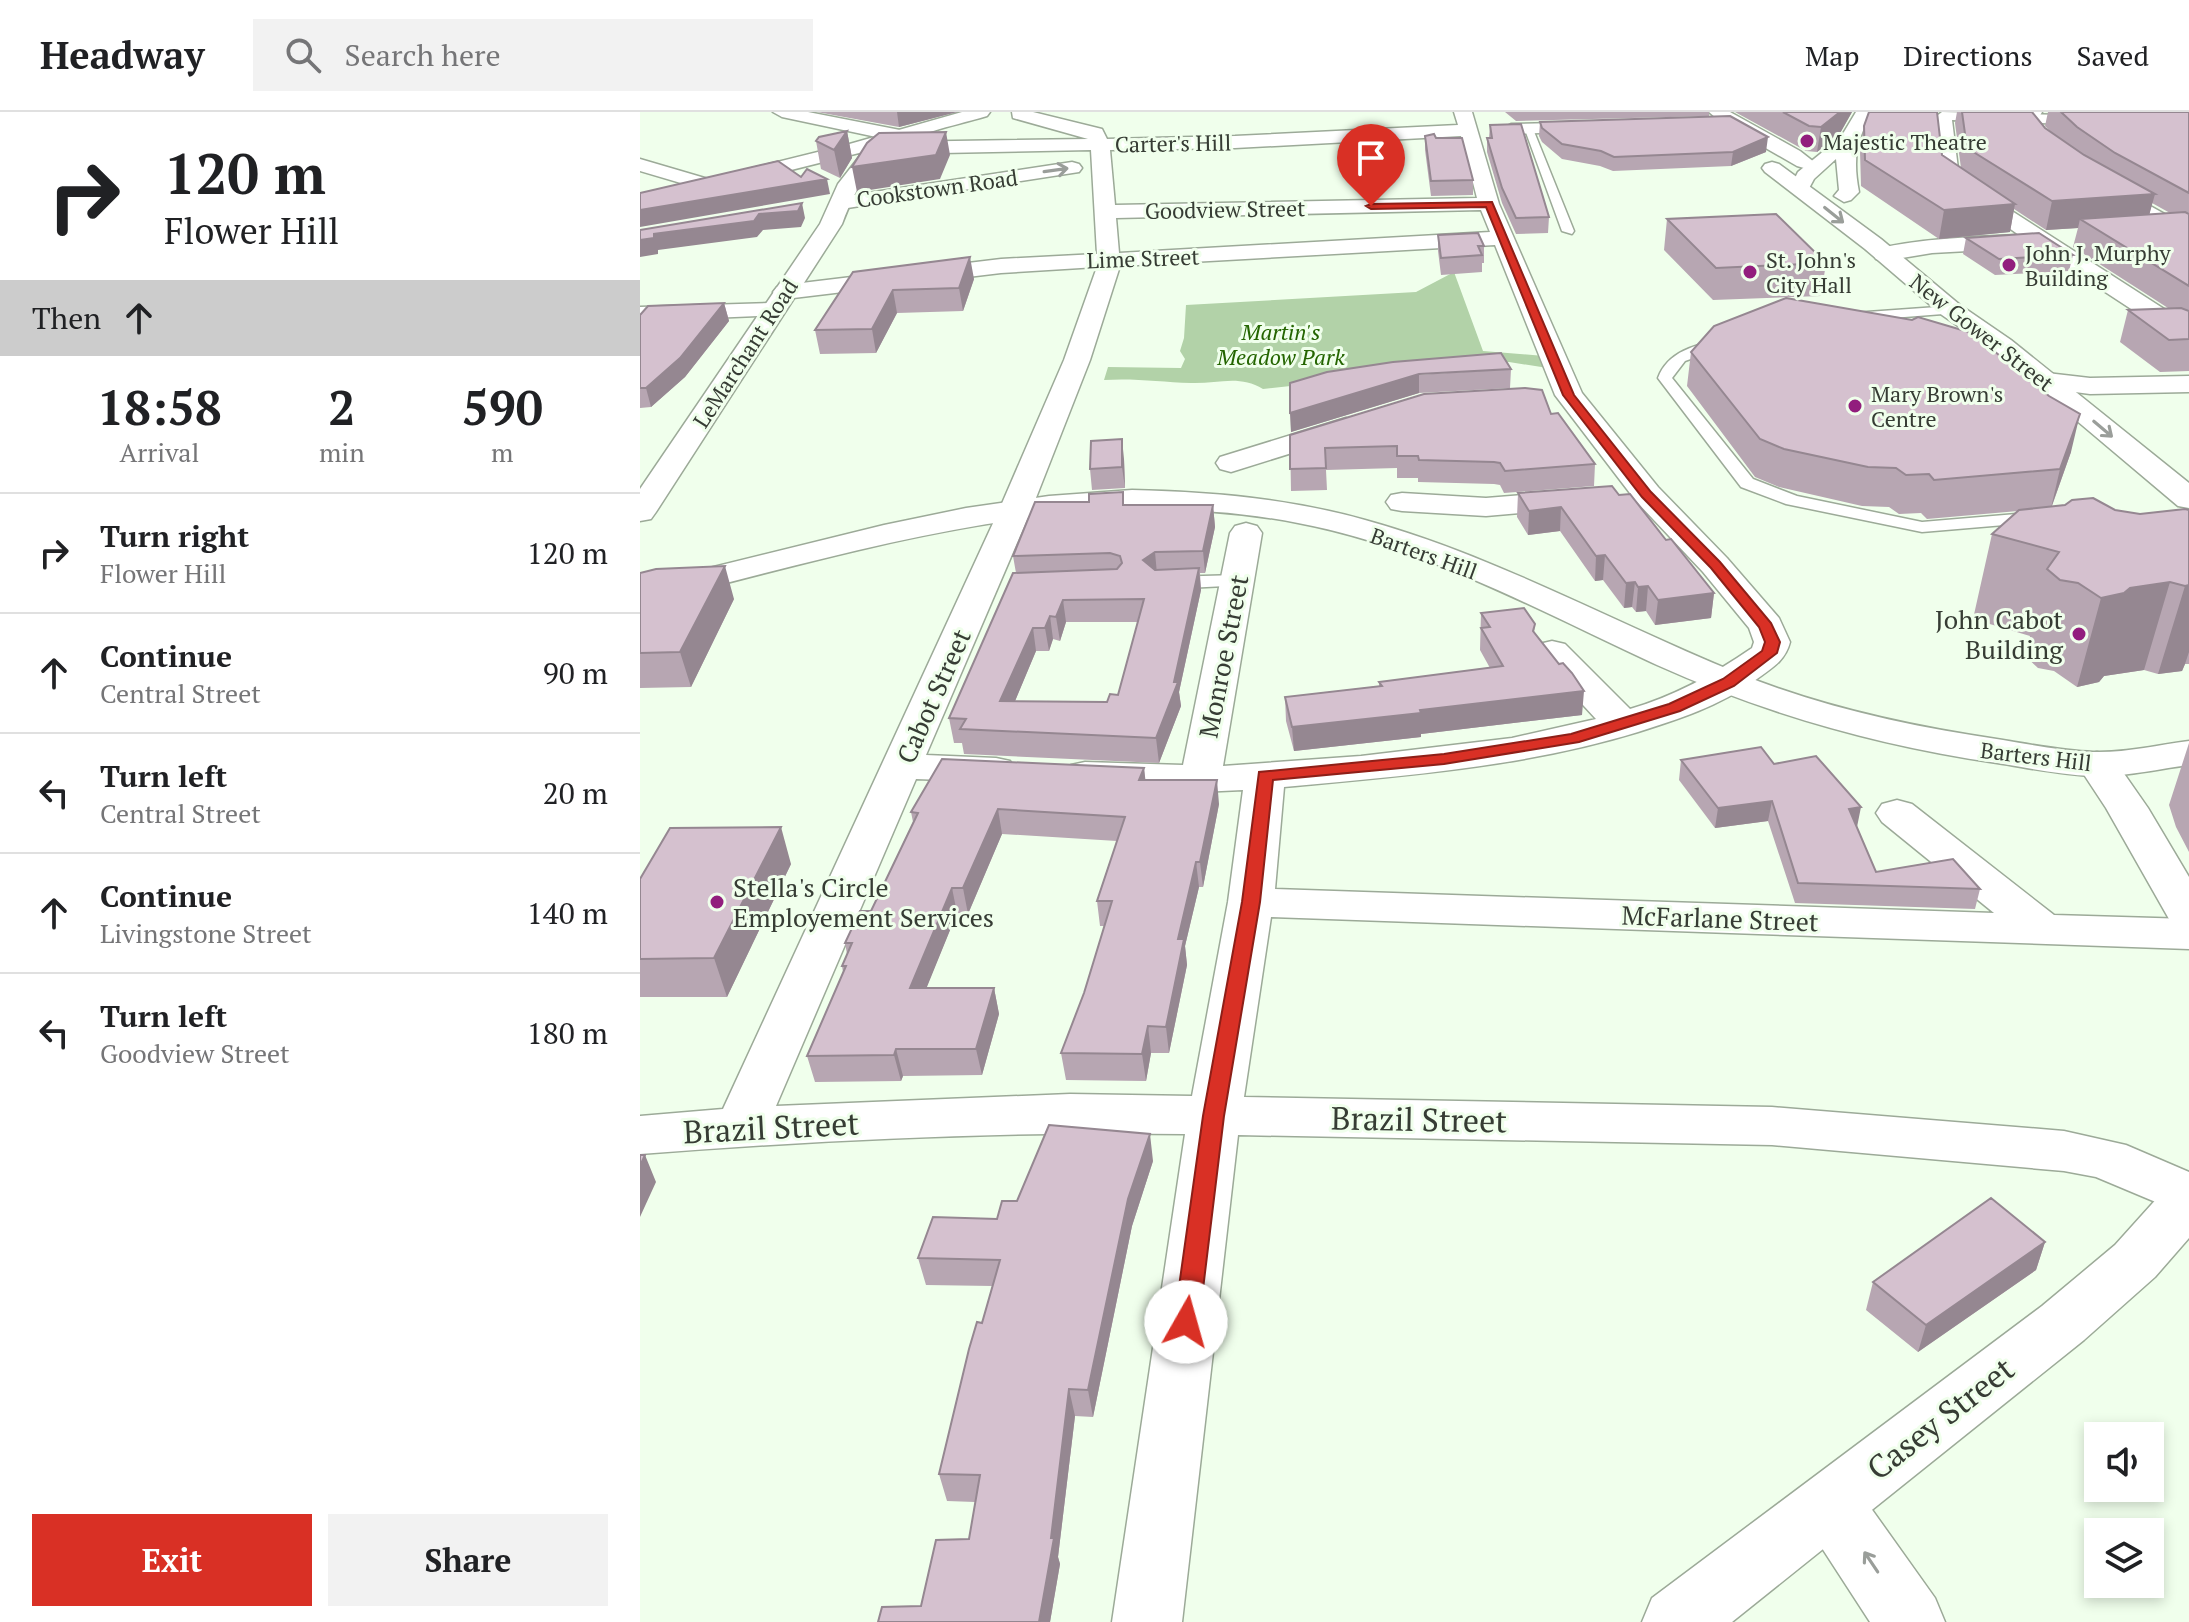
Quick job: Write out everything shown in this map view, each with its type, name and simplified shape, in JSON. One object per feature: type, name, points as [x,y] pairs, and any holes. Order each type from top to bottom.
[{"type":"street","points":[[782,112],[900,136],[1022,113],[1099,147],[1127,125]]},
{"type":"street","points":[[640,202],[900,136],[981,112]]},
{"type":"street","points":[[1844,196],[1849,192],[1846,141],[1850,129],[1865,112]]},
{"type":"street","points":[[2189,123],[1945,115],[1949,179],[2189,336]]},
{"type":"street","points":[[2031,116],[2048,148],[2087,176],[2186,233]]},
{"type":"street","points":[[1719,120],[1756,132],[1806,174],[1846,141]]},
{"type":"street","name":"New Gower Street","points":[[1719,120],[1772,168],[1806,174],[1844,196],[2127,415]]},
{"type":"street","points":[[902,766],[1200,780],[1361,768],[1512,750],[1573,739],[1675,708],[1728,682],[1769,653],[1772,642],[1766,626],[1715,565],[1622,496],[1553,396],[1489,204],[1466,121]]},
{"type":"street","name":"Carter's Hill","points":[[1235,142],[1355,128],[1466,121]]},
{"type":"street","points":[[1520,129],[1618,127]]},
{"type":"street","name":"LeMarchant Road","points":[[640,512],[831,224],[834,189],[867,155],[900,136]]},
{"type":"street","name":"Cookstown Road","points":[[816,209],[834,189],[1099,147],[1235,142]]},
{"type":"street","name":"Carter's Hill","points":[[878,147],[1099,147]]},
{"type":"street","name":"Cabot Street","points":[[741,1127],[902,766],[990,588],[1016,508],[1077,360],[1109,269],[1099,147]]},
{"type":"street","points":[[790,164],[834,189]]},
{"type":"street","points":[[640,165],[708,185]]},
{"type":"street","name":"New Gower Street","points":[[1806,174],[1884,254],[1951,310],[2047,381],[2189,499]]},
{"type":"street","name":"Goodview Street","points":[[1105,212],[1489,204]]},
{"type":"street","points":[[2134,234],[2186,233]]},
{"type":"street","name":"Lime Street","points":[[640,314],[778,301],[985,267],[1502,238]]},
{"type":"street","points":[[1884,254],[2073,238]]},
{"type":"street","points":[[2047,381],[2090,386],[2189,384]]},
{"type":"street","points":[[1231,463],[1368,420]]},
{"type":"street","points":[[1402,502],[1486,507],[1622,496]]},
{"type":"street","name":"Barters Hill","points":[[640,595],[1016,508],[1105,499],[1173,499],[1262,507],[1327,519],[1415,547],[1728,682],[1817,713],[1890,733],[2097,764],[2189,753]]},
{"type":"street","name":"Monroe Street","points":[[1200,780],[1246,533]]},
{"type":"street","points":[[1552,652],[1622,724]]},
{"type":"street","points":[[2097,764],[2127,808],[2189,916]]},
{"type":"street","points":[[1147,1622],[1214,1116],[1251,902],[1265,775]]},
{"type":"street","points":[[1897,813],[2043,929]]},
{"type":"street","name":"McFarlane Street","points":[[1251,902],[2189,934]]},
{"type":"street","name":"Brazil Street","points":[[640,1135],[741,1127],[1070,1113],[1772,1126],[2064,1151],[2107,1159],[2189,1197]]},
{"type":"street","name":"Casey Street","points":[[1677,1622],[2063,1323],[2135,1261],[2189,1197]]},
{"type":"street","points":[[1830,1504],[1910,1622]]},
{"type":"lane","points":[[1520,129],[1568,231]]},
{"type":"lane","points":[[1842,318],[1951,310]]},
{"type":"lane","points":[[1737,335],[1732,341],[1686,355],[1666,371],[1665,378],[1747,483],[1804,503],[1922,527],[2051,516]]},
{"type":"lane","points":[[1157,583],[1238,581]]},
{"type":"green space","name":"Martin's Meadow Park","points":[[1454,272],[1483,351],[1544,356],[1554,369],[1509,362],[1263,389],[1237,381],[1104,380],[1108,367],[1181,368],[1185,359],[1180,351],[1186,305],[1416,292]]},
{"type":"building","points":[[1783,112],[1840,112],[1821,127],[1809,126]]},
{"type":"building","points":[[1869,112],[1937,112],[1942,155],[2015,204],[1944,210],[1865,160],[1864,126]]},
{"type":"building","points":[[1962,112],[2032,112],[2045,128],[2084,155],[2155,194],[2052,201],[1967,148]]},
{"type":"building","points":[[2061,112],[2189,112],[2189,193],[2115,153]]},
{"type":"building","points":[[1730,116],[1768,137],[1733,152],[1614,157],[1601,151],[1562,144],[1542,128],[1540,122]]},
{"type":"building","points":[[1521,124],[1549,217],[1516,218],[1502,188],[1487,138],[1492,138],[1490,125]]},
{"type":"building","points":[[847,131],[834,150],[816,141],[819,137]]},
{"type":"building","points":[[946,132],[936,155],[852,167],[867,143],[879,133]]},
{"type":"building","points":[[1434,134],[1436,138],[1462,138],[1473,180],[1431,181],[1425,136]]},
{"type":"building","points":[[778,161],[801,177],[807,169],[827,179],[640,210],[640,193]]},
{"type":"building","points":[[802,203],[798,211],[759,214],[754,221],[654,234],[654,238],[640,240],[640,230]]},
{"type":"building","points":[[1776,214],[1826,263],[1716,268],[1667,219]]},
{"type":"building","points":[[2189,214],[2189,286],[2080,219]]},
{"type":"building","points":[[1478,233],[1484,246],[1478,246],[1482,255],[1441,258],[1438,235]]},
{"type":"building","points":[[2039,233],[2073,255],[1999,259],[1966,238]]},
{"type":"building","points":[[970,257],[959,288],[893,290],[872,329],[815,330],[853,272]]},
{"type":"building","name":"Mary Brown's Centre","points":[[1786,298],[1912,320],[1918,317],[1972,333],[2049,396],[2080,414],[2060,469],[1934,480],[1929,474],[1906,475],[1896,468],[1868,467],[1784,449],[1760,439],[1691,352],[1714,326]]},
{"type":"building","points":[[724,303],[680,358],[646,388],[640,388],[640,315],[648,306]]},
{"type":"building","points":[[2181,308],[2189,311],[2189,339],[2169,340],[2128,310]]},
{"type":"building","points":[[1501,353],[1511,369],[1419,374],[1290,413],[1290,383],[1327,372],[1393,362]]},
{"type":"building","points":[[1525,388],[1542,390],[1551,414],[1558,413],[1595,464],[1505,471],[1500,463],[1494,462],[1419,460],[1418,456],[1397,456],[1397,446],[1325,448],[1326,468],[1290,469],[1290,435],[1424,394]]},
{"type":"building","points":[[1122,439],[1122,467],[1090,469],[1091,441]]},
{"type":"building","points":[[1612,486],[1619,495],[1630,494],[1714,593],[1658,600],[1648,586],[1626,583],[1605,555],[1596,556],[1561,507],[1529,511],[1518,493]]},
{"type":"building","points":[[1123,492],[1123,505],[1213,505],[1203,551],[1155,552],[1143,560],[1155,570],[1199,568],[1174,682],[1178,682],[1156,738],[960,729],[966,719],[949,718],[1013,573],[1117,569],[1122,563],[1120,556],[1110,553],[1013,556],[1035,502],[1089,502],[1089,494]],"holes":[[[1144,599],[1118,695],[1110,694],[1107,702],[1000,701],[1033,628],[1045,628],[1050,616],[1056,617],[1063,600]]]},
{"type":"building","points":[[2093,498],[2115,510],[2140,514],[2189,510],[2189,585],[2170,582],[2130,588],[2124,593],[2101,598],[2078,583],[2060,580],[2047,569],[2059,552],[1992,534],[2019,510],[2065,505],[2072,500]]},
{"type":"building","points":[[725,566],[680,652],[640,653],[640,573],[656,569]]},
{"type":"building","points":[[1524,608],[1535,624],[1533,631],[1559,664],[1563,663],[1572,673],[1584,691],[1292,727],[1285,697],[1382,686],[1379,682],[1503,666],[1481,628],[1490,627],[1481,613]]},
{"type":"building","points":[[1761,747],[1774,764],[1816,756],[1861,807],[1849,809],[1876,872],[1953,859],[1980,889],[1798,883],[1772,801],[1718,808],[1681,760]]},
{"type":"building","points":[[942,759],[1144,768],[1139,780],[1217,780],[1200,862],[1196,862],[1178,939],[1184,939],[1166,1027],[1148,1026],[1142,1054],[1061,1053],[1084,993],[1112,901],[1097,901],[1125,817],[998,809],[963,888],[952,888],[910,988],[994,988],[976,1049],[896,1049],[894,1055],[807,1056],[846,966],[842,966],[852,943],[845,943],[860,911],[871,911],[918,813],[911,812]]},
{"type":"building","points":[[781,827],[714,958],[640,959],[640,879],[670,828]]},
{"type":"building","points":[[1049,1125],[1150,1134],[1128,1199],[1088,1390],[1069,1389],[1051,1538],[1054,1538],[1039,1622],[878,1622],[882,1607],[921,1606],[936,1540],[969,1539],[980,1475],[939,1474],[969,1349],[977,1322],[982,1323],[1000,1260],[918,1258],[933,1217],[997,1219],[1002,1201],[1017,1201]]},
{"type":"building","points":[[1991,1198],[2045,1242],[1926,1325],[1873,1282]]},
{"type":"place","name":"Majestic Theatre","points":[[1807,141]]},
{"type":"place","name":"John J. Murphy Building","points":[[2009,265]]},
{"type":"place","name":"St. John's City Hall","points":[[1750,272]]},
{"type":"place","name":"Mary Brown's Centre","points":[[1855,406]]},
{"type":"place","name":"John Cabot Building","points":[[2079,634]]},
{"type":"place","name":"Stella's Circle Employement Services","points":[[717,902]]},
{"type":"route","points":[[1186,1322],[1214,1116],[1251,902],[1265,775],[1444,759],[1573,739],[1675,708],[1728,682],[1769,653],[1772,642],[1766,626],[1715,565],[1647,494],[1569,395],[1489,204],[1371,206]]}]
